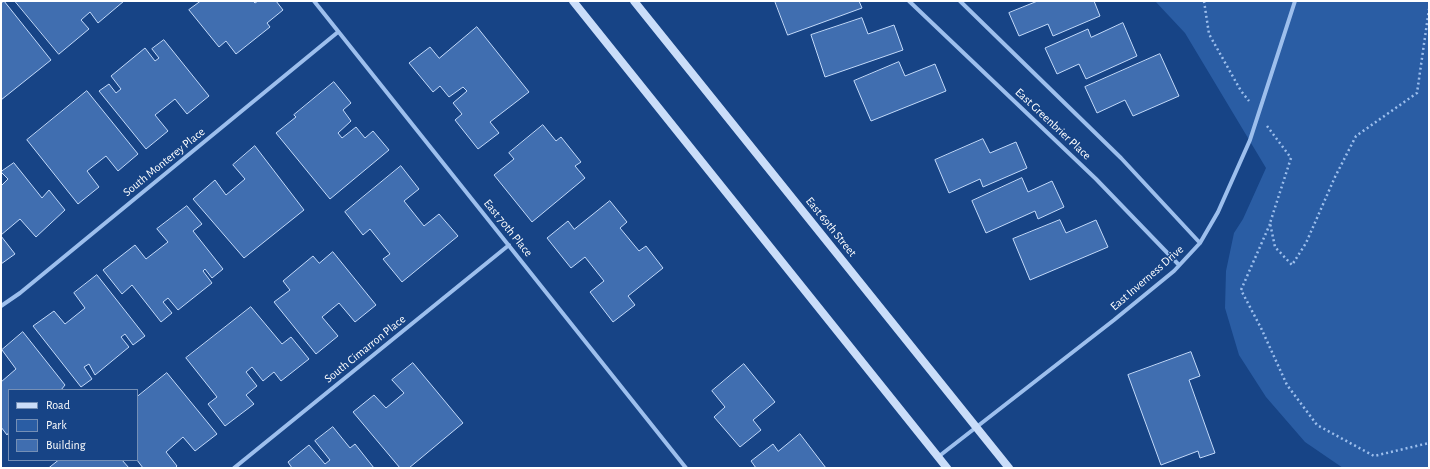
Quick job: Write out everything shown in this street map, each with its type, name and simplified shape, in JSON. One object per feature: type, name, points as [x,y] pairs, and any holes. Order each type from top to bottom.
[{"type":"main road","points":[[573,1],[947,468]]},
{"type":"main road","name":"East 69th Street","points":[[634,1],[1009,468]]},
{"type":"street","name":"East 70th Place","points":[[314,1],[686,468]]},
{"type":"street","name":"East Greenbrier Place","points":[[909,1],[1096,179],[1179,265]]},
{"type":"street","name":"East Greenbrier Place","points":[[960,1],[1121,158],[1200,243]]},
{"type":"street","name":"East Inverness Drive","points":[[938,457],[1114,320],[1179,265],[1200,243],[1218,212],[1250,140],[1295,1]]},
{"type":"street","name":"South Monterey Place","points":[[1,306],[20,293],[338,32]]},
{"type":"street","name":"South Cimarron Place","points":[[234,468],[509,246]]},
{"type":"path","points":[[1204,1],[1208,34],[1241,91],[1291,158],[1270,223],[1241,290],[1261,328],[1287,385],[1317,425],[1374,456],[1429,443]]},
{"type":"path","points":[[1270,223],[1275,247],[1292,265],[1306,243],[1335,177],[1356,136],[1417,93],[1429,9]]},
{"type":"green space","points":[[1155,1],[1429,1],[1429,468],[1343,468],[1305,442],[1266,397],[1239,355],[1225,308],[1226,271],[1234,233],[1243,219],[1266,168],[1185,33]]},
{"type":"building","points":[[4,1],[51,60],[1,100],[1,4]]},
{"type":"building","points":[[15,1],[124,1],[98,23],[90,12],[81,20],[89,29],[59,54]]},
{"type":"building","points":[[201,1],[253,1],[255,3],[258,1],[276,1],[283,10],[267,23],[270,27],[236,54],[226,41],[219,47],[189,10]]},
{"type":"building","points":[[775,1],[859,1],[862,8],[788,35]]},
{"type":"building","points":[[1038,1],[1094,1],[1100,16],[1053,36],[1048,24],[1019,36],[1009,13]]},
{"type":"building","points":[[862,18],[868,34],[894,25],[903,50],[825,77],[811,35]]},
{"type":"building","points":[[1123,23],[1137,56],[1086,79],[1079,64],[1057,74],[1045,48],[1088,29],[1091,37]]},
{"type":"building","points":[[477,27],[529,92],[490,122],[499,133],[478,149],[455,120],[462,114],[453,103],[467,91],[463,87],[449,97],[440,86],[433,92],[409,63],[430,47],[439,58]]},
{"type":"building","points":[[164,40],[209,96],[187,114],[175,99],[155,115],[168,131],[146,149],[99,91],[109,84],[116,93],[121,89],[111,76],[145,48],[155,61],[159,58],[152,49]]},
{"type":"building","points":[[1160,54],[1179,96],[1133,116],[1125,100],[1097,113],[1085,87]]},
{"type":"building","points":[[899,62],[905,76],[935,64],[946,91],[871,121],[854,81]]},
{"type":"building","points":[[334,82],[351,103],[343,110],[351,121],[338,133],[342,138],[356,127],[365,138],[373,131],[389,150],[330,199],[276,133],[296,117],[294,115]]},
{"type":"building","points":[[87,91],[138,154],[118,171],[106,156],[87,171],[99,187],[78,204],[27,140]]},
{"type":"building","points":[[543,125],[556,141],[561,137],[581,162],[575,166],[585,178],[532,222],[494,175],[514,159],[509,153]]},
{"type":"building","points":[[983,139],[990,153],[1016,142],[1027,168],[983,187],[980,179],[949,193],[935,160]]},
{"type":"building","points":[[255,146],[304,210],[244,258],[193,199],[215,180],[226,195],[245,179],[233,165]]},
{"type":"building","points":[[14,163],[42,198],[49,190],[65,210],[36,237],[20,219],[1,235],[1,184],[2,185],[8,179],[1,172]]},
{"type":"building","points":[[401,166],[419,189],[404,201],[424,226],[439,214],[458,236],[402,282],[383,259],[390,254],[370,229],[363,235],[345,212]]},
{"type":"building","points":[[1022,178],[1028,192],[1052,181],[1064,207],[1038,219],[1035,211],[986,233],[972,201]]},
{"type":"building","points":[[610,201],[627,222],[620,228],[639,251],[646,246],[663,268],[628,296],[635,305],[613,322],[590,292],[604,281],[585,257],[571,268],[547,238],[568,221],[574,229]]},
{"type":"building","points":[[187,206],[202,224],[193,231],[223,269],[212,278],[205,269],[203,271],[212,283],[178,310],[168,298],[163,302],[172,313],[161,322],[132,285],[122,294],[103,270],[135,245],[146,259],[168,242],[157,229]]},
{"type":"building","points":[[1060,220],[1066,233],[1096,220],[1108,247],[1030,280],[1013,239]]},
{"type":"building","points":[[1,236],[15,254],[1,264]]},
{"type":"building","points":[[333,252],[376,305],[355,322],[339,303],[322,317],[338,336],[316,354],[274,302],[290,290],[283,281],[313,256],[319,263]]},
{"type":"building","points":[[97,275],[145,336],[133,345],[125,334],[121,337],[129,347],[95,375],[89,364],[84,367],[92,379],[81,387],[33,326],[54,311],[65,324],[85,308],[74,293]]},
{"type":"building","points":[[251,307],[282,344],[291,337],[309,359],[281,381],[274,372],[263,381],[252,367],[246,372],[257,386],[246,395],[254,404],[225,426],[208,404],[217,397],[186,358]]},
{"type":"building","points":[[23,332],[65,385],[62,389],[8,389],[7,435],[1,427],[1,382],[16,369],[2,350]]},
{"type":"building","points":[[1191,352],[1200,376],[1189,380],[1215,453],[1200,458],[1198,451],[1161,465],[1128,375]]},
{"type":"building","points":[[413,363],[463,423],[409,468],[400,468],[353,412],[374,395],[386,408],[404,393],[392,380]]},
{"type":"building","points":[[744,364],[775,402],[753,420],[761,430],[740,447],[714,417],[725,407],[712,391]]},
{"type":"building","points":[[167,373],[217,434],[195,451],[183,437],[166,452],[177,466],[175,468],[143,468],[138,461],[138,396]]},
{"type":"building","points":[[333,427],[350,448],[355,444],[374,468],[292,468],[288,462],[309,445],[325,464],[330,460],[315,441]]},
{"type":"building","points":[[800,434],[826,468],[756,468],[751,461],[773,444],[778,451]]},
{"type":"building","points":[[58,461],[123,461],[129,468],[49,468]]}]
